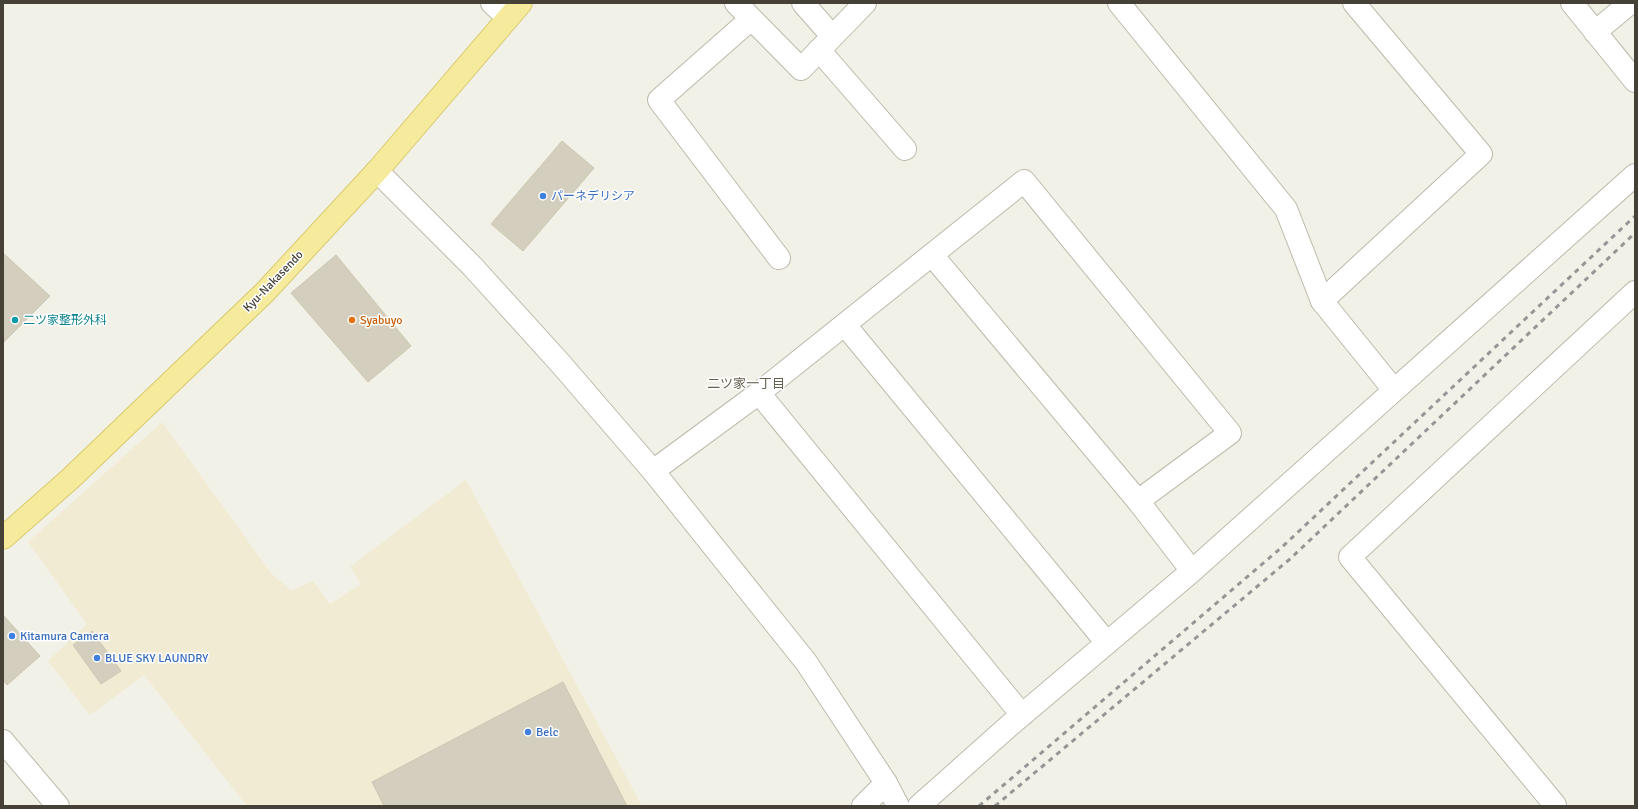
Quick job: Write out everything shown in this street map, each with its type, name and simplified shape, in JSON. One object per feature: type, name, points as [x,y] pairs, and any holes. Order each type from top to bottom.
[{"type":"main road","name":"Kyu-Nakasendo","points":[[3,538],[70,479],[265,292],[377,171],[515,11]]},
{"type":"street","points":[[492,3],[515,11]]},
{"type":"street","points":[[736,3],[801,70],[865,3]]},
{"type":"street","points":[[803,3],[826,43],[905,149]]},
{"type":"street","points":[[1119,3],[1286,209],[1322,301],[1394,390]]},
{"type":"street","points":[[1322,301],[1481,154],[1354,3]]},
{"type":"street","points":[[1572,3],[1635,81]]},
{"type":"street","points":[[1596,32],[1630,3]]},
{"type":"street","points":[[751,19],[659,100],[779,258]]},
{"type":"street","points":[[377,171],[472,266],[654,470],[806,662],[886,783],[898,806]]},
{"type":"street","points":[[919,806],[1022,715],[1192,570],[1635,174]]},
{"type":"street","points":[[654,470],[759,393],[1024,181],[1230,433],[1138,501]]},
{"type":"street","points":[[932,255],[1138,501],[1192,570]]},
{"type":"street","points":[[1555,805],[1350,557],[1635,292]]},
{"type":"street","points":[[845,325],[1107,643]]},
{"type":"street","points":[[759,393],[1022,715]]},
{"type":"street","points":[[3,741],[58,806]]},
{"type":"street","points":[[863,806],[886,783]]},
{"type":"shaded area","points":[[162,422],[271,573],[291,591],[313,581],[330,604],[361,584],[350,567],[466,480],[642,806],[247,806],[144,675],[90,715],[48,661],[87,624],[28,542]]},
{"type":"building","name":"パーネデリシア","points":[[562,141],[594,168],[523,251],[491,224]]},
{"type":"building","name":"二ツ家整形外科","points":[[3,253],[50,296],[3,343]]},
{"type":"building","name":"Syabuyo","points":[[336,255],[411,346],[368,382],[291,293]]},
{"type":"building","name":"Kitamura Camera","points":[[3,615],[40,656],[7,685],[3,680]]},
{"type":"building","name":"BLUE SKY LAUNDRY","points":[[92,631],[121,671],[101,684],[73,645]]},
{"type":"building","name":"Belc","points":[[563,682],[627,806],[384,806],[372,782]]},
{"type":"railway","points":[[979,806],[1281,548],[1635,216]]},
{"type":"railway","points":[[995,806],[1290,559],[1635,233]]},
{"type":"place","name":"パーネデリシア","points":[[543,196]]},
{"type":"place","name":"二ツ家整形外科","points":[[15,320]]},
{"type":"place","name":"Syabuyo","points":[[352,320]]},
{"type":"place","name":"Kitamura Camera","points":[[12,636]]},
{"type":"place","name":"BLUE SKY LAUNDRY","points":[[97,658]]},
{"type":"place","name":"Belc","points":[[528,732]]},
{"type":"district","name":"二ツ家一丁目","points":[[746,383]]}]
